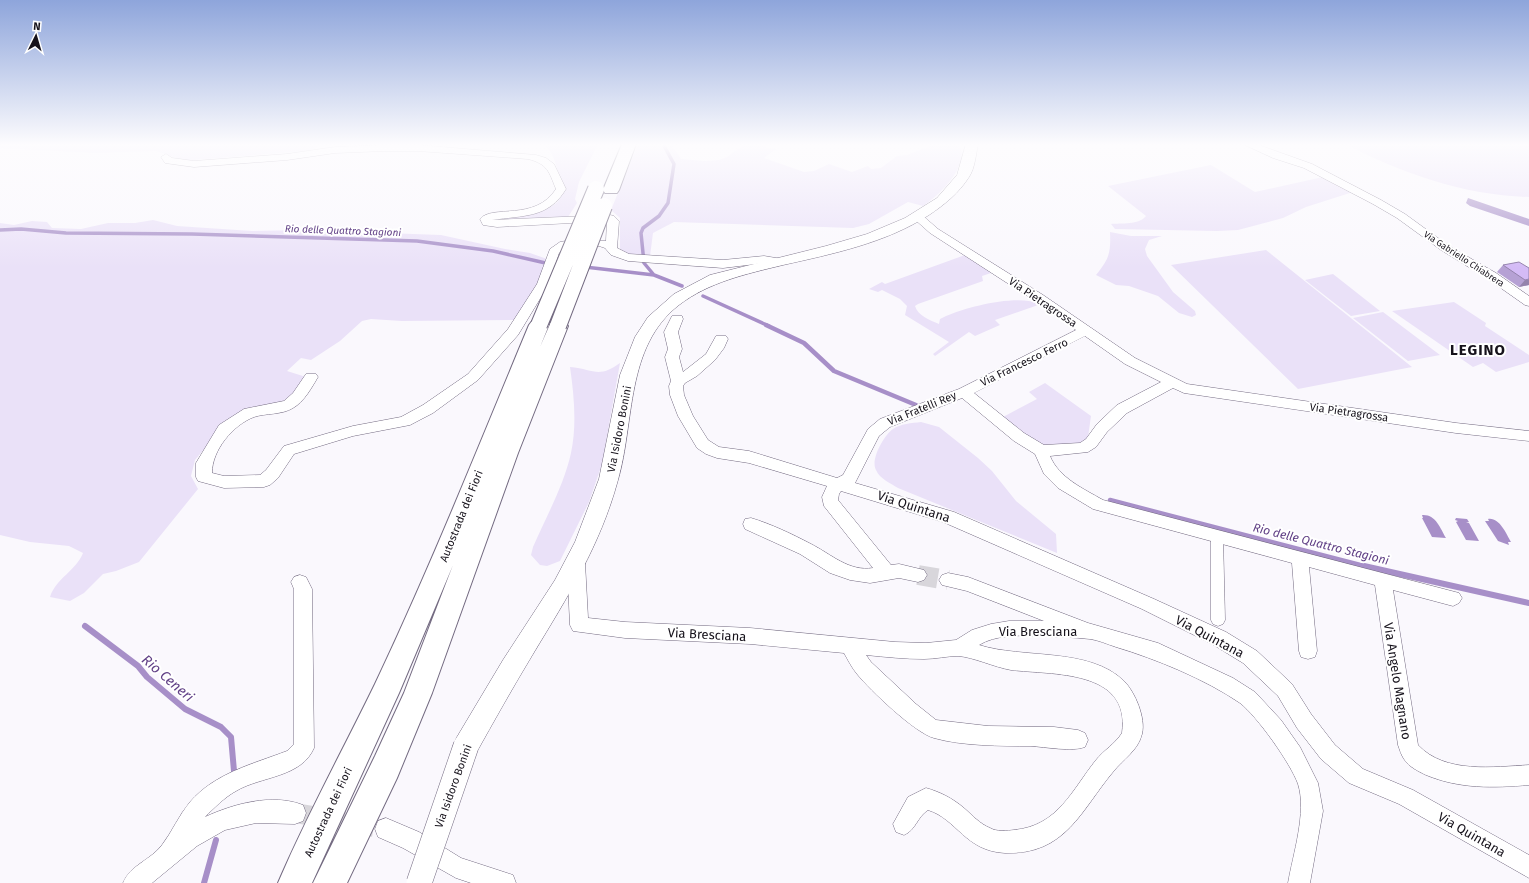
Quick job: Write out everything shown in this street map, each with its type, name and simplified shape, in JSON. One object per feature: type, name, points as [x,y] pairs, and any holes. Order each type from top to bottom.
[{"type":"highway","name":"Autostrada dei Fiori","points":[[295,883],[340,785],[385,693],[549,326],[604,185]]},
{"type":"highway","name":"Autostrada dei Fiori","points":[[603,189],[605,185]]},
{"type":"highway","name":"Autostrada dei Fiori","points":[[330,883],[386,767],[418,693],[507,453],[549,326]]},
{"type":"highway","points":[[280,883],[340,785]]},
{"type":"street","points":[[558,185],[560,190],[557,198],[550,205],[534,211],[490,217],[486,220],[487,222],[497,224],[610,218],[613,221],[610,246]]},
{"type":"street","name":"Via Isidoro Bonini","points":[[419,883],[466,746],[516,659],[576,563],[593,523],[609,480],[633,357],[653,321],[666,308],[694,288],[722,276],[854,244],[884,233],[918,217],[944,199],[957,185]]},
{"type":"street","name":"Via Gabriello Chiabrera","points":[[1345,185],[1401,216],[1445,248],[1492,276],[1529,302]]},
{"type":"street","name":"Via Pietragrossa","points":[[918,217],[934,231],[1038,298],[1141,368],[1184,388],[1456,428],[1529,436]]},
{"type":"street","points":[[311,377],[298,396],[288,405],[249,413],[224,429],[204,462],[204,477],[224,482],[264,481],[272,474],[286,452],[295,447],[380,424],[405,421],[428,409],[473,377],[513,332],[542,284],[554,251],[564,244],[578,242],[600,243],[610,246],[615,253],[628,257],[726,264],[756,258],[766,258],[778,262]]},
{"type":"street","points":[[677,319],[671,332],[674,349],[672,357],[678,381],[676,385],[677,396],[695,434],[706,448],[724,454],[749,457],[840,483]]},
{"type":"street","name":"Via Francesco Ferro","points":[[964,392],[1085,331]]},
{"type":"street","points":[[678,381],[694,371],[710,358],[718,348],[721,339]]},
{"type":"street","points":[[1171,383],[1122,409],[1102,428],[1091,443],[1083,448],[1041,451],[1043,460],[1053,476],[1070,489],[1099,505],[1453,598]]},
{"type":"street","name":"Via Fratelli Rey","points":[[887,573],[830,502],[829,496],[840,483],[849,479],[873,433],[885,423],[964,392],[1019,437],[1041,451]]},
{"type":"street","name":"Via Quintana","points":[[840,483],[948,517],[1141,601],[1219,638],[1250,657],[1281,685],[1304,721],[1328,752],[1356,776],[1406,797],[1529,867]]},
{"type":"street","points":[[751,524],[793,542],[836,568],[850,573],[870,576],[898,571],[918,575]]},
{"type":"street","points":[[1217,537],[1218,620]]},
{"type":"street","points":[[1300,558],[1308,651]]},
{"type":"street","name":"Via Bresciana","points":[[576,563],[579,625],[633,630],[766,637],[926,651],[959,648],[978,636],[1009,628],[1091,631],[1151,649],[1226,684],[1248,698],[1274,727],[1293,754],[1308,783],[1312,811],[1299,883]]},
{"type":"street","points":[[948,580],[968,584],[1091,631]]},
{"type":"street","name":"Via Angelo Magnano","points":[[1383,580],[1408,745],[1412,754],[1426,765],[1468,776],[1529,775]]},
{"type":"street","points":[[170,852],[198,809],[229,783],[294,759],[304,748],[303,590],[300,582]]},
{"type":"street","points":[[849,645],[864,668],[909,711],[923,723],[934,729],[988,736],[1054,737],[1078,740]]},
{"type":"street","points":[[904,824],[916,805],[926,799],[940,803],[958,816],[974,833],[986,840],[1008,842],[1035,837],[1062,824],[1076,807],[1105,765],[1127,744],[1132,733],[1129,709],[1125,700],[1117,687],[1105,677],[1080,669],[997,659],[959,648]]},
{"type":"street","points":[[134,883],[170,852],[200,830],[226,818],[256,812],[295,813]]},
{"type":"street","points":[[386,828],[411,840],[456,867],[505,883]]},
{"type":"shaded area","points":[[562,185],[578,185],[575,199],[577,203],[568,217],[503,222],[493,220],[496,218],[524,215],[543,210],[552,206],[558,201],[563,189]]},
{"type":"shaded area","points":[[621,185],[946,185],[923,206],[908,202],[869,224],[853,228],[674,222],[653,233],[650,256],[627,255],[620,252],[620,218],[611,210]]},
{"type":"shaded area","points":[[1244,185],[1255,192],[1286,185],[1339,185],[1353,192],[1306,207],[1283,218],[1238,230],[1115,229],[1111,224],[1139,221],[1146,216],[1108,186]]},
{"type":"shaded area","points":[[1451,185],[1529,185],[1529,197],[1506,196]]},
{"type":"shaded area","points":[[1468,198],[1529,219],[1529,226],[1470,206],[1466,203]]},
{"type":"shaded area","points":[[153,220],[177,226],[252,231],[302,230],[441,235],[530,253],[547,259],[537,289],[517,320],[402,321],[371,319],[362,321],[340,341],[311,360],[301,358],[287,371],[306,377],[286,400],[256,409],[210,442],[195,460],[191,476],[198,489],[139,562],[116,571],[103,574],[84,593],[70,601],[50,597],[61,579],[76,565],[83,553],[69,546],[30,542],[0,535],[0,223],[14,225],[32,221],[47,222],[52,228],[81,229],[108,223],[135,223]]},
{"type":"shaded area","points":[[1110,232],[1131,236],[1162,236],[1149,240],[1145,249],[1147,256],[1173,292],[1195,311],[1196,315],[1192,317],[1179,313],[1158,296],[1129,286],[1116,285],[1096,275],[1104,264],[1108,255]]},
{"type":"shaded area","points":[[1266,250],[1412,367],[1298,389],[1171,265]]},
{"type":"shaded area","points":[[965,255],[991,273],[982,276],[983,281],[915,306],[925,317],[939,324],[940,319],[956,312],[994,302],[1019,300],[1041,304],[995,320],[1000,325],[975,336],[969,332],[935,356],[933,354],[949,342],[905,315],[907,306],[900,299],[882,290],[878,292],[869,289],[882,282],[885,284]]},
{"type":"shaded area","points":[[1333,274],[1380,311],[1351,316],[1305,280]]},
{"type":"shaded area","points":[[1454,302],[1486,323],[1485,326],[1529,355],[1529,362],[1496,372],[1483,363],[1473,367],[1392,311]]},
{"type":"shaded area","points":[[1383,312],[1440,355],[1408,361],[1353,318]]},
{"type":"shaded area","points":[[620,363],[602,464],[589,502],[560,561],[547,566],[540,565],[531,555],[533,547],[564,477],[573,442],[574,410],[570,367],[601,372],[613,368]]},
{"type":"shaded area","points":[[1045,383],[1091,416],[1088,437],[1082,444],[1045,446],[1032,440],[1003,417],[1037,399],[1029,392]]},
{"type":"shaded area","points":[[921,422],[939,427],[992,471],[1016,501],[1056,534],[1057,553],[898,488],[880,476],[875,466],[876,454],[889,432],[899,426]]},
{"type":"shaded area","points":[[1422,515],[1427,515],[1434,519],[1446,538],[1432,537],[1422,518]]},
{"type":"shaded area","points":[[1456,518],[1467,519],[1469,522],[1466,522],[1469,523],[1479,541],[1466,540],[1456,522],[1458,521],[1455,520]]},
{"type":"shaded area","points":[[1488,519],[1496,520],[1502,526],[1511,542],[1508,542],[1509,545],[1498,541],[1485,521],[1489,521]]},
{"type":"building","points":[[1519,262],[1529,268],[1529,279],[1525,280],[1503,265]]},
{"type":"waterway","points":[[654,275],[644,263],[641,233],[643,228],[659,216],[668,203],[671,185]]},
{"type":"waterway","name":"Rio delle Quattro Stagioni","points":[[0,230],[21,229],[66,233],[192,234],[417,241],[493,251],[550,264]]},
{"type":"waterway","name":"Rio delle Quattro Stagioni","points":[[585,267],[654,275]]},
{"type":"waterway","name":"Rio delle Quattro Stagioni","points":[[654,275],[682,286]]},
{"type":"waterway","name":"Rio delle Quattro Stagioni","points":[[703,296],[769,326]]},
{"type":"waterway","name":"Rio delle Quattro Stagioni","points":[[766,325],[804,343],[834,371],[916,405]]},
{"type":"waterway","name":"Rio delle Quattro Stagioni","points":[[1110,500],[1365,566]]},
{"type":"waterway","name":"Rio delle Quattro Stagioni","points":[[1365,566],[1529,603]]},
{"type":"waterway","name":"Rio Ceneri","points":[[85,626],[138,666],[147,677],[185,709],[221,727],[231,737],[234,771]]},
{"type":"waterway","name":"Rio Ceneri","points":[[204,883],[216,840]]},
{"type":"tunnel","points":[[918,575],[948,580]]},
{"type":"tunnel","points":[[295,813],[386,829]]},
{"type":"district","name":"LEGINO","points":[[1478,350]]}]
